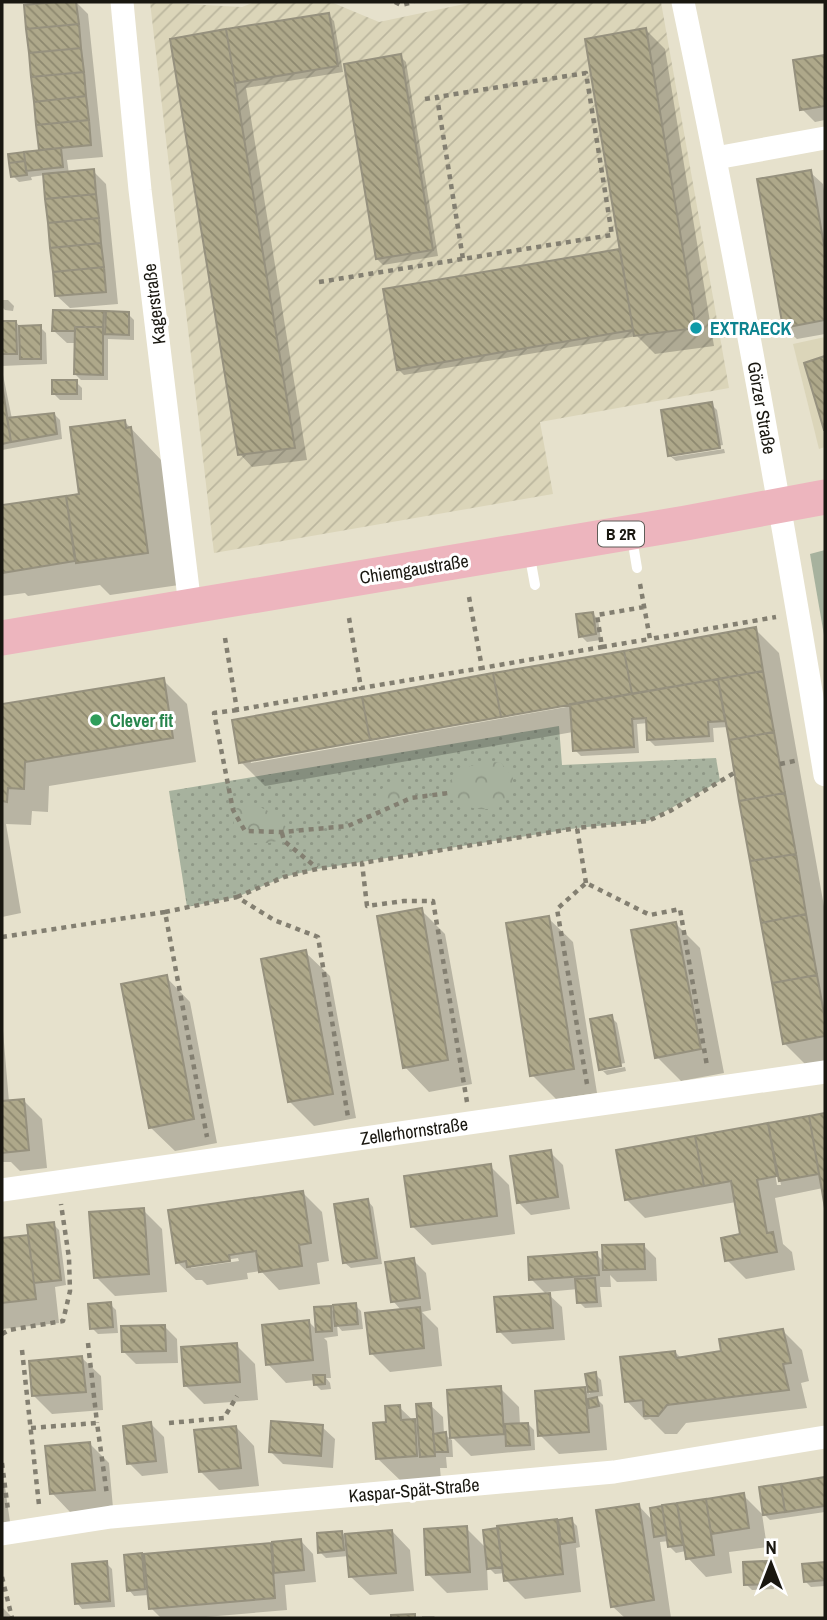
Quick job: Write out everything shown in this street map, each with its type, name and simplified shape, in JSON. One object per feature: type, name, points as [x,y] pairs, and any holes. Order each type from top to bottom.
[{"type":"main road","name":"Chiemgaustraße","points":[[2,638],[529,550],[825,497]]},
{"type":"street","name":"Kagerstraße","points":[[122,2],[140,190],[190,606]]},
{"type":"street","name":"Görzer Straße","points":[[683,2],[716,158],[825,775]]},
{"type":"street","points":[[716,158],[825,138]]},
{"type":"street","name":"Zellerhornstraße","points":[[2,1191],[825,1072]]},
{"type":"street","name":"Kaspar-Spät-Straße","points":[[5,1523],[41,1527],[111,1517],[614,1472],[825,1437]]},
{"type":"lane","points":[[631,532],[637,568]]},
{"type":"lane","points":[[529,550],[535,585]]},
{"type":"path","points":[[395,2],[401,5],[414,2]]},
{"type":"path","points":[[319,282],[612,235],[586,73],[425,99]]},
{"type":"path","points":[[437,97],[463,259]]},
{"type":"path","points":[[637,568],[650,639]]},
{"type":"path","points":[[469,597],[482,667]]},
{"type":"path","points":[[602,647],[597,615],[644,607]]},
{"type":"path","points":[[448,793],[411,798],[348,826],[282,832],[245,831],[233,810],[214,713],[797,614]]},
{"type":"path","points":[[349,618],[361,688]]},
{"type":"path","points":[[225,638],[237,710]]},
{"type":"path","points":[[2,937],[165,912],[237,897],[284,877],[317,869],[577,828],[648,821],[734,773]]},
{"type":"path","points":[[577,828],[586,884]]},
{"type":"path","points":[[282,832],[284,841],[317,869]]},
{"type":"path","points":[[362,863],[367,906],[404,901],[433,901],[470,1123]]},
{"type":"path","points":[[586,884],[650,915],[680,909],[710,1089]]},
{"type":"path","points":[[586,884],[557,909],[591,1106]]},
{"type":"path","points":[[237,897],[274,920],[318,937],[352,1140]]},
{"type":"path","points":[[165,912],[211,1160]]},
{"type":"path","points":[[2,1334],[9,1330],[63,1321],[71,1291],[69,1258],[57,1182]]},
{"type":"path","points":[[88,1343],[111,1517]]},
{"type":"path","points":[[22,1350],[41,1527]]},
{"type":"path","points":[[169,1423],[224,1418],[237,1396]]},
{"type":"path","points":[[31,1428],[97,1423]]},
{"type":"path","points":[[2,1462],[5,1523]]},
{"type":"path","points":[[2,1577],[12,1618]]},
{"type":"shaded area","points":[[150,2],[242,7],[255,2],[331,2],[379,22],[474,2],[661,2],[729,388],[540,422],[553,494],[214,553]]},
{"type":"shaded area","points":[[825,337],[825,447],[819,449],[793,344]]},
{"type":"green space","points":[[825,550],[825,641],[810,554]]},
{"type":"green space","points":[[559,726],[562,765],[716,758],[720,781],[648,821],[577,828],[317,869],[284,877],[237,897],[187,907],[169,791]]},
{"type":"green space","points":[[485,761],[501,763],[513,777],[512,785],[507,798],[496,807],[473,808],[450,793],[445,785],[463,769]]},
{"type":"green space","points":[[387,783],[404,787],[412,803],[389,815],[378,808],[380,794]]},
{"type":"green space","points":[[256,805],[270,812],[287,828],[284,839],[269,843],[246,843],[235,830],[232,812],[240,806]]},
{"type":"building","points":[[76,2],[79,24],[26,29],[24,5]]},
{"type":"building","points":[[329,13],[338,66],[235,83],[226,29]]},
{"type":"building","points":[[79,24],[81,48],[29,53],[26,29]]},
{"type":"building","points":[[646,28],[696,328],[634,336],[585,39]]},
{"type":"building","points":[[226,29],[295,448],[238,455],[170,39]]},
{"type":"building","points":[[81,48],[84,72],[31,77],[29,53]]},
{"type":"building","points":[[401,54],[433,250],[376,259],[344,64]]},
{"type":"building","points":[[825,55],[825,106],[800,110],[793,60]]},
{"type":"building","points":[[84,72],[86,96],[34,102],[31,77]]},
{"type":"building","points":[[86,96],[89,120],[36,125],[34,102]]},
{"type":"building","points":[[89,120],[91,145],[39,150],[36,125]]},
{"type":"building","points":[[61,148],[63,167],[26,171],[24,152]]},
{"type":"building","points":[[24,152],[25,161],[9,163],[8,154]]},
{"type":"building","points":[[25,161],[27,175],[11,177],[9,163]]},
{"type":"building","points":[[94,169],[96,194],[45,199],[43,174]]},
{"type":"building","points":[[811,170],[825,251],[825,320],[783,328],[757,179]]},
{"type":"building","points":[[96,194],[99,218],[48,223],[45,199]]},
{"type":"building","points":[[99,218],[101,243],[50,248],[48,223]]},
{"type":"building","points":[[101,243],[104,267],[53,272],[50,248]]},
{"type":"building","points":[[620,249],[633,330],[397,370],[383,289]]},
{"type":"building","points":[[104,267],[106,292],[55,296],[53,272]]},
{"type":"building","points":[[53,310],[104,311],[103,327],[75,327],[75,331],[52,331]]},
{"type":"building","points":[[106,311],[129,312],[129,335],[105,334]]},
{"type":"building","points":[[2,321],[16,321],[17,354],[2,354]]},
{"type":"building","points":[[41,325],[41,359],[20,359],[19,326]]},
{"type":"building","points":[[75,327],[103,327],[103,375],[74,374]]},
{"type":"building","points":[[825,356],[825,430],[824,430],[804,363]]},
{"type":"building","points":[[52,380],[77,380],[77,394],[52,394]]},
{"type":"building","points":[[2,384],[11,442],[2,444]]},
{"type":"building","points":[[712,402],[720,448],[668,456],[661,410]]},
{"type":"building","points":[[54,413],[57,434],[11,442],[7,418]]},
{"type":"building","points":[[125,420],[126,428],[131,427],[148,553],[76,563],[66,496],[79,494],[70,427]]},
{"type":"building","points":[[66,496],[75,561],[2,573],[2,505]]},
{"type":"building","points":[[593,612],[596,634],[579,637],[576,614]]},
{"type":"building","points":[[756,627],[763,671],[632,694],[624,651]]},
{"type":"building","points":[[624,651],[632,694],[501,717],[493,673]]},
{"type":"building","points":[[763,671],[774,732],[729,740],[718,679]]},
{"type":"building","points":[[493,673],[501,717],[370,740],[362,697]]},
{"type":"building","points":[[164,678],[173,738],[25,762],[24,789],[8,788],[7,802],[2,801],[2,704]]},
{"type":"building","points":[[718,679],[725,721],[708,722],[709,736],[647,740],[646,718],[632,719],[634,747],[573,751],[570,704]]},
{"type":"building","points":[[362,697],[370,740],[239,763],[232,720]]},
{"type":"building","points":[[774,732],[785,793],[739,801],[729,740]]},
{"type":"building","points":[[785,793],[796,854],[750,861],[739,801]]},
{"type":"building","points":[[796,854],[806,914],[761,923],[750,861]]},
{"type":"building","points":[[422,908],[448,1060],[403,1068],[377,916]]},
{"type":"building","points":[[806,914],[817,975],[772,983],[761,923]]},
{"type":"building","points":[[549,916],[574,1069],[530,1076],[506,923]]},
{"type":"building","points":[[676,922],[701,1049],[655,1058],[631,930]]},
{"type":"building","points":[[306,950],[333,1094],[288,1102],[261,959]]},
{"type":"building","points":[[167,975],[194,1119],[149,1128],[121,984]]},
{"type":"building","points":[[817,975],[825,1019],[825,1036],[783,1044],[772,983]]},
{"type":"building","points":[[612,1015],[621,1066],[599,1070],[590,1019]]},
{"type":"building","points":[[24,1099],[29,1150],[2,1153],[2,1101]]},
{"type":"building","points":[[825,1113],[825,1208],[809,1116]]},
{"type":"building","points":[[809,1116],[819,1174],[779,1181],[768,1123]]},
{"type":"building","points":[[768,1123],[777,1176],[757,1180],[767,1233],[773,1232],[777,1252],[725,1261],[721,1238],[740,1234],[731,1181],[704,1186],[695,1136]]},
{"type":"building","points":[[695,1136],[704,1186],[625,1200],[616,1150]]},
{"type":"building","points":[[551,1150],[558,1197],[517,1203],[510,1156]]},
{"type":"building","points":[[491,1164],[497,1216],[411,1227],[404,1176]]},
{"type":"building","points":[[303,1191],[311,1243],[299,1245],[302,1266],[259,1272],[256,1251],[229,1255],[230,1261],[187,1267],[186,1261],[176,1263],[168,1210]]},
{"type":"building","points":[[368,1199],[377,1258],[343,1263],[334,1204]]},
{"type":"building","points":[[144,1208],[149,1274],[94,1278],[89,1212]]},
{"type":"building","points":[[54,1222],[61,1280],[34,1283],[27,1225]]},
{"type":"building","points":[[28,1235],[36,1299],[2,1303],[2,1238]]},
{"type":"building","points":[[644,1244],[645,1269],[603,1270],[602,1245]]},
{"type":"building","points":[[597,1252],[599,1275],[529,1280],[528,1257]]},
{"type":"building","points":[[414,1258],[420,1298],[391,1302],[385,1262]]},
{"type":"building","points":[[595,1278],[597,1302],[577,1303],[575,1279]]},
{"type":"building","points":[[550,1293],[553,1328],[497,1332],[494,1297]]},
{"type":"building","points":[[111,1302],[113,1327],[90,1329],[88,1304]]},
{"type":"building","points":[[356,1303],[358,1324],[335,1326],[333,1305]]},
{"type":"building","points":[[331,1306],[332,1331],[316,1332],[314,1307]]},
{"type":"building","points":[[420,1307],[424,1348],[370,1354],[365,1313]]},
{"type":"building","points":[[309,1320],[313,1360],[266,1365],[262,1325]]},
{"type":"building","points":[[165,1325],[166,1351],[122,1352],[121,1326]]},
{"type":"building","points":[[783,1329],[791,1363],[783,1364],[789,1390],[667,1405],[658,1416],[644,1416],[643,1400],[625,1402],[620,1357],[675,1351],[676,1358],[721,1351],[719,1339]]},
{"type":"building","points":[[237,1343],[240,1382],[184,1386],[181,1347]]},
{"type":"building","points":[[82,1356],[86,1392],[32,1396],[29,1361]]},
{"type":"building","points":[[596,1372],[598,1391],[588,1392],[585,1374]]},
{"type":"building","points":[[313,1375],[325,1375],[325,1384],[314,1385]]},
{"type":"building","points":[[501,1386],[504,1434],[450,1438],[447,1390]]},
{"type":"building","points":[[585,1387],[589,1432],[538,1436],[535,1391]]},
{"type":"building","points":[[597,1397],[599,1406],[589,1408],[588,1399]]},
{"type":"building","points":[[431,1403],[435,1456],[420,1457],[416,1404]]},
{"type":"building","points":[[400,1405],[401,1420],[415,1419],[417,1456],[376,1459],[373,1423],[386,1422],[385,1406]]},
{"type":"building","points":[[271,1421],[323,1425],[321,1456],[269,1452]]},
{"type":"building","points":[[151,1422],[156,1461],[127,1464],[123,1426]]},
{"type":"building","points":[[528,1423],[530,1445],[506,1446],[505,1424]]},
{"type":"building","points":[[236,1426],[241,1468],[199,1472],[194,1430]]},
{"type":"building","points":[[446,1432],[448,1452],[435,1452],[433,1434]]},
{"type":"building","points":[[90,1442],[95,1490],[50,1494],[45,1446]]},
{"type":"building","points":[[825,1477],[825,1506],[785,1512],[781,1484]]},
{"type":"building","points":[[781,1484],[785,1512],[763,1515],[759,1487]]},
{"type":"building","points":[[744,1493],[749,1528],[711,1534],[706,1499]]},
{"type":"building","points":[[706,1499],[714,1555],[686,1559],[677,1503]]},
{"type":"building","points":[[677,1503],[683,1545],[668,1547],[662,1505]]},
{"type":"building","points":[[639,1504],[654,1600],[611,1607],[596,1510]]},
{"type":"building","points":[[662,1506],[666,1535],[654,1537],[650,1508]]},
{"type":"building","points":[[572,1518],[575,1542],[561,1544],[558,1520]]},
{"type":"building","points":[[557,1519],[563,1574],[504,1581],[497,1526]]},
{"type":"building","points":[[467,1526],[470,1572],[426,1575],[424,1529]]},
{"type":"building","points":[[498,1528],[502,1567],[487,1569],[483,1530]]},
{"type":"building","points":[[392,1530],[396,1573],[349,1577],[345,1534]]},
{"type":"building","points":[[342,1531],[344,1550],[318,1553],[317,1533]]},
{"type":"building","points":[[301,1539],[304,1570],[274,1573],[272,1542]]},
{"type":"building","points":[[271,1543],[275,1598],[149,1609],[144,1554]]},
{"type":"building","points":[[142,1553],[145,1589],[127,1591],[124,1555]]},
{"type":"building","points":[[107,1561],[110,1601],[75,1604],[72,1564]]},
{"type":"building","points":[[767,1561],[768,1584],[744,1585],[743,1562]]},
{"type":"building","points":[[825,1562],[825,1580],[804,1582],[802,1564]]},
{"type":"building","points":[[415,1614],[415,1618],[391,1618],[391,1615]]},
{"type":"place","name":"EXTRAECK","points":[[696,328]]},
{"type":"place","name":"Clever fit","points":[[96,720]]}]
